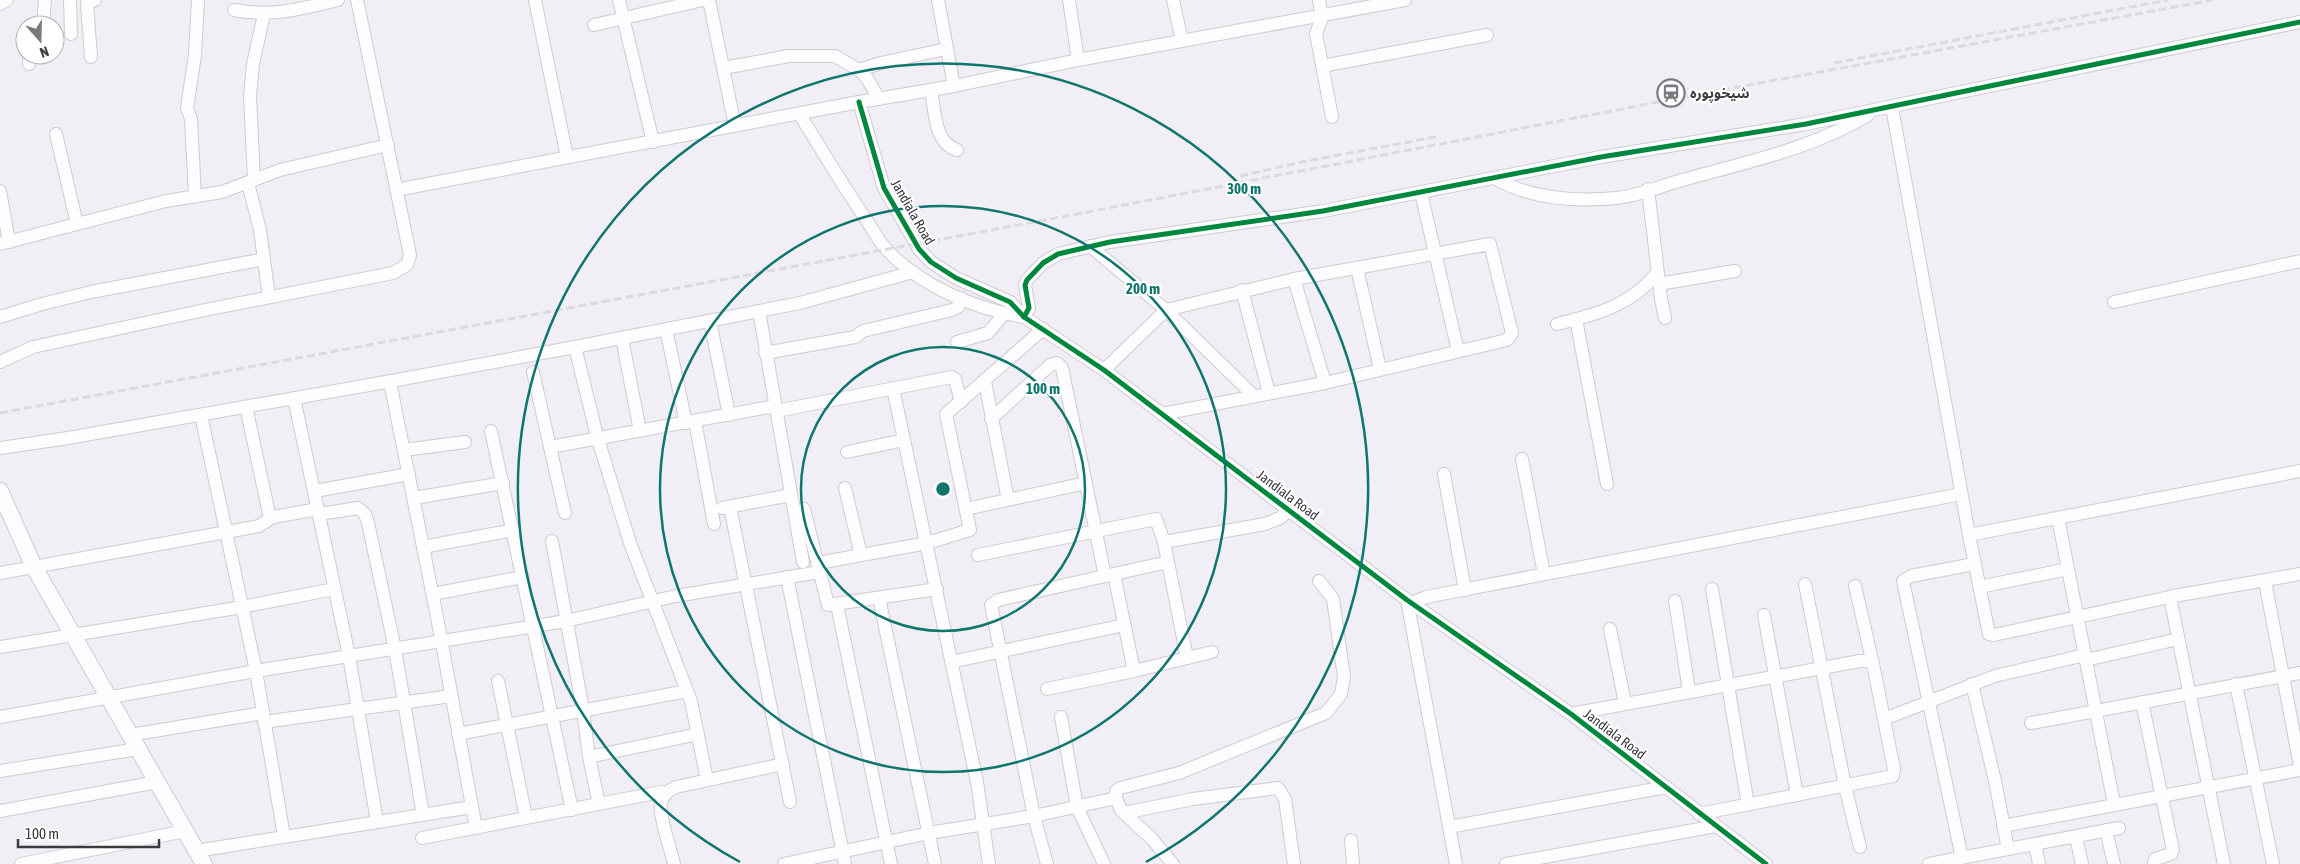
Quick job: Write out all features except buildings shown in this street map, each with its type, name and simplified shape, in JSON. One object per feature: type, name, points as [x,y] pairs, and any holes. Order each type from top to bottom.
[{"type":"main road","points":[[0,491],[34,567],[200,858]]},
{"type":"street","points":[[0,4],[6,0]]},
{"type":"street","points":[[44,15],[45,0]]},
{"type":"street","points":[[70,0],[65,14],[71,34]]},
{"type":"street","points":[[91,57],[88,3],[94,0]]},
{"type":"street","points":[[195,196],[188,108],[195,55],[198,0]]},
{"type":"street","points":[[234,10],[264,14],[284,12],[338,0]]},
{"type":"street","points":[[0,352],[33,347],[393,273],[404,268],[409,262],[410,255],[357,0]]},
{"type":"street","points":[[535,0],[567,157]]},
{"type":"street","points":[[619,0],[652,142]]},
{"type":"street","points":[[594,25],[703,0]]},
{"type":"street","points":[[709,0],[735,126]]},
{"type":"street","points":[[938,0],[954,86]]},
{"type":"street","points":[[1069,0],[1078,60]]},
{"type":"street","points":[[1173,0],[1182,41]]},
{"type":"street","points":[[1319,0],[1322,17],[1316,34],[1332,117]]},
{"type":"street","points":[[396,190],[800,115],[859,102],[954,86],[1078,60],[1322,17],[1405,0]]},
{"type":"street","points":[[65,14],[88,15]]},
{"type":"street","points":[[264,14],[252,75],[251,182],[269,297]]},
{"type":"street","points":[[800,115],[849,194],[886,248],[913,272],[934,286],[1004,314],[1024,317],[1029,308],[1025,285],[1043,263],[1058,254],[1090,246],[1323,211],[1601,157],[1806,124],[2300,22]]},
{"type":"street","points":[[1322,66],[1487,35]]},
{"type":"street","points":[[859,70],[881,63],[946,49]]},
{"type":"street","points":[[723,68],[789,56],[835,56],[859,70],[872,83],[879,99]]},
{"type":"street","points":[[931,90],[941,139],[948,147],[957,150]]},
{"type":"street","name":"Jandiala Road","points":[[859,102],[884,188],[919,249],[931,262],[956,278],[1010,302],[1024,317],[1104,370],[1410,602],[1570,714],[1766,864]]},
{"type":"street","points":[[1892,107],[1968,535],[1990,635],[2170,597],[2300,574]]},
{"type":"street","points":[[1494,178],[1511,188],[1555,198],[1580,200],[1618,198],[1780,154],[1844,129],[1876,110]]},
{"type":"street","points":[[56,134],[77,224]]},
{"type":"street","points":[[0,191],[4,243],[195,196],[222,192],[294,166],[388,145]]},
{"type":"street","points":[[1648,189],[1658,278],[1665,318]]},
{"type":"street","points":[[1421,193],[1458,351]]},
{"type":"street","points":[[1104,370],[1166,310],[1242,290],[1490,244],[1511,337],[1505,341],[1325,382],[1162,414]]},
{"type":"street","points":[[1090,246],[1166,310],[1254,396]]},
{"type":"street","points":[[0,317],[91,292],[264,259]]},
{"type":"street","points":[[2114,302],[2300,261]]},
{"type":"street","points":[[1357,268],[1380,369]]},
{"type":"street","points":[[1557,324],[1606,311],[1658,278],[1735,271]]},
{"type":"street","points":[[0,448],[390,382],[622,338],[800,303],[913,272]]},
{"type":"street","points":[[1294,280],[1325,382]]},
{"type":"street","points":[[1242,290],[1269,393]]},
{"type":"street","points":[[765,353],[855,337],[863,332],[952,310],[958,307],[961,298]]},
{"type":"street","points":[[759,311],[803,562]]},
{"type":"street","points":[[957,342],[988,333],[1004,314]]},
{"type":"street","points":[[1576,319],[1607,484]]},
{"type":"street","points":[[710,321],[729,415]]},
{"type":"street","points":[[666,329],[691,422],[714,524]]},
{"type":"street","points":[[0,717],[256,671],[566,621],[654,601],[787,577],[861,555],[927,543],[970,530],[946,416],[948,410],[962,402],[1043,329]]},
{"type":"street","points":[[622,338],[640,432]]},
{"type":"street","points":[[0,362],[33,347]]},
{"type":"street","points":[[575,347],[598,439],[630,543],[654,601],[687,691],[707,780]]},
{"type":"street","points":[[991,419],[1050,365],[1055,363],[1059,365],[1064,372],[1096,530],[1124,625],[1134,671]]},
{"type":"street","points":[[533,372],[565,513]]},
{"type":"street","points":[[550,448],[952,376],[955,379],[962,402]]},
{"type":"street","points":[[390,382],[424,547],[476,828]]},
{"type":"street","points":[[984,382],[1008,500]]},
{"type":"street","points":[[893,388],[977,782],[989,864]]},
{"type":"street","points":[[294,398],[348,656],[377,822]]},
{"type":"street","points":[[246,407],[270,518]]},
{"type":"street","points":[[202,415],[225,532],[256,671],[284,836]]},
{"type":"street","points":[[491,431],[572,810]]},
{"type":"street","points":[[847,452],[904,440]]},
{"type":"street","points":[[404,450],[465,442]]},
{"type":"street","points":[[1522,458],[1544,574]]},
{"type":"street","points":[[1968,535],[2300,471]]},
{"type":"street","points":[[314,491],[409,474]]},
{"type":"street","points":[[1444,474],[1465,590]]},
{"type":"street","points":[[414,498],[502,483]]},
{"type":"street","points":[[966,510],[1086,483]]},
{"type":"street","points":[[845,488],[861,555]]},
{"type":"street","points":[[712,510],[791,494]]},
{"type":"street","points":[[1456,864],[1410,602],[1426,597],[1961,494]]},
{"type":"street","points":[[730,507],[790,802]]},
{"type":"street","points":[[0,573],[225,532],[263,524],[270,518],[358,508],[365,514],[395,649],[422,815]]},
{"type":"street","points":[[804,509],[826,603],[830,606],[937,589]]},
{"type":"street","points":[[1164,542],[1265,524],[1274,521],[1289,510]]},
{"type":"street","points":[[978,555],[1155,518],[1164,542],[1187,658]]},
{"type":"street","points":[[2058,518],[2114,804]]},
{"type":"street","points":[[424,547],[513,530]]},
{"type":"street","points":[[552,541],[583,710],[589,757],[600,804]]},
{"type":"street","points":[[1047,864],[1034,816],[991,607],[994,602],[1168,562]]},
{"type":"street","points":[[1962,858],[1904,580],[1911,576],[1974,564]]},
{"type":"street","points":[[1979,587],[2068,570]]},
{"type":"street","points":[[433,594],[523,577]]},
{"type":"street","points":[[787,577],[844,858]]},
{"type":"street","points":[[2003,826],[2300,768],[2296,722],[2283,676],[2265,580]]},
{"type":"street","points":[[1173,864],[1152,839],[1124,813],[1116,798],[1116,793],[1120,788],[1179,773],[1324,715],[1341,694],[1344,676],[1333,600],[1319,581]]},
{"type":"street","points":[[1805,584],[1845,786],[1860,847]]},
{"type":"street","points":[[1699,814],[1885,779],[1894,773],[1873,664],[1855,586]]},
{"type":"street","points":[[0,647],[242,607],[334,589]]},
{"type":"street","points":[[1712,589],[1748,805]]},
{"type":"street","points":[[2170,597],[2224,864]]},
{"type":"street","points":[[879,598],[935,864]]},
{"type":"street","points":[[1674,601],[1689,691]]},
{"type":"street","points":[[837,605],[890,864]]},
{"type":"street","points":[[1764,615],[1797,795]]},
{"type":"street","points":[[951,662],[1124,625]]},
{"type":"street","points":[[1610,629],[1625,703]]},
{"type":"street","points":[[1884,719],[1996,676],[2178,638]]},
{"type":"street","points":[[1047,689],[1212,652]]},
{"type":"street","points":[[1570,714],[1860,661],[1868,661],[1873,664]]},
{"type":"street","points":[[2031,723],[2300,673]]},
{"type":"street","points":[[498,681],[526,817]]},
{"type":"street","points":[[1972,684],[1995,781],[2008,849]]},
{"type":"street","points":[[2236,684],[2273,864]]},
{"type":"street","points":[[458,734],[687,691]]},
{"type":"street","points":[[0,771],[134,742],[264,718],[357,709],[451,696]]},
{"type":"street","points":[[2142,702],[2173,850],[2171,854],[2155,859],[2154,864]]},
{"type":"street","points":[[1061,717],[1077,806],[1104,864]]},
{"type":"street","points":[[589,757],[698,734]]},
{"type":"street","points":[[674,864],[661,808],[666,793],[676,787],[782,764]]},
{"type":"street","points":[[0,812],[157,782]]},
{"type":"street","points":[[1449,827],[1666,787]]},
{"type":"street","points":[[1124,813],[1193,799],[1278,788],[1285,799],[1294,864]]},
{"type":"street","points":[[422,838],[661,792],[666,793]]},
{"type":"street","points":[[784,864],[844,858],[886,843],[929,833],[1034,816],[1116,798]]},
{"type":"street","points":[[200,858],[284,836],[472,807]]},
{"type":"street","points":[[1506,864],[1716,826]]},
{"type":"street","points":[[1929,864],[2113,829],[2114,864]]},
{"type":"street","points":[[21,864],[185,831]]},
{"type":"street","points":[[2076,837],[2082,864]]},
{"type":"street","points":[[1351,840],[1354,864]]},
{"type":"street","points":[[2035,844],[2039,864]]},
{"type":"railway","points":[[1834,63],[2168,0]]},
{"type":"railway","points":[[0,413],[1067,216],[1705,93],[2213,0]]},
{"type":"railway","points":[[1240,176],[1302,162],[1440,136]]},
{"type":"cycle path","points":[[1024,317],[1029,308],[1025,285],[1027,280],[1043,263],[1058,254],[1110,242],[1323,211],[1601,157],[1806,124],[2300,22]]},
{"type":"cycle path","points":[[859,102],[884,188],[919,249],[931,262],[956,278],[1010,302],[1024,317],[1104,370],[1407,600],[1571,714],[1766,864]]},
{"type":"place","name":"شیخوپورہ","points":[[1671,93]]}]
